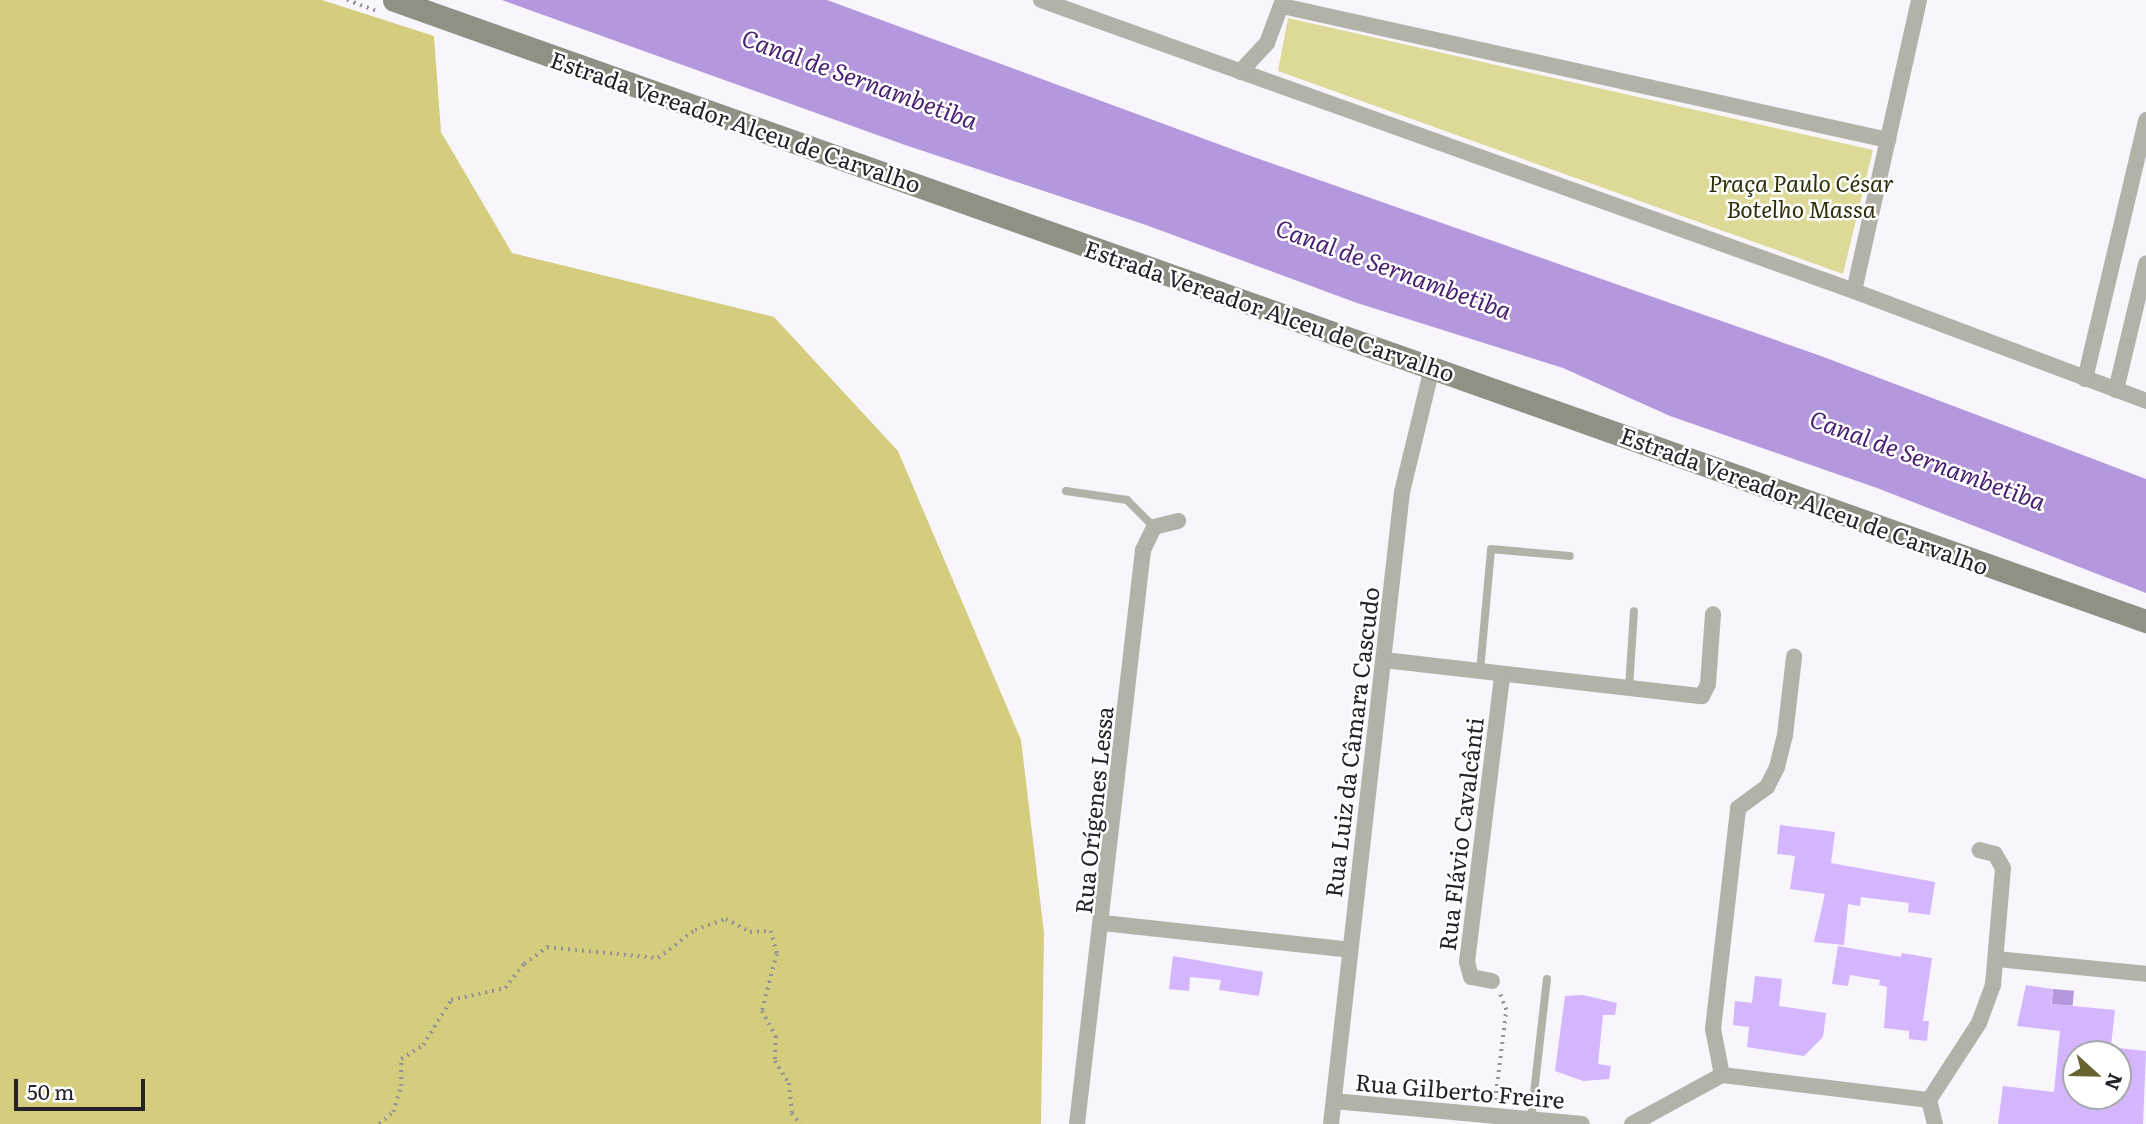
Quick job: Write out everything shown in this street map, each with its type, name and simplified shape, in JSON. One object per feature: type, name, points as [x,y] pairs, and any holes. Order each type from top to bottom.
[{"type":"street","name":"Estrada Vereador Alceu de Carvalho","points":[[394,0],[2146,621]]},
{"type":"street","points":[[1041,0],[1854,291],[2146,401]]},
{"type":"street","points":[[1854,291],[1919,0]]},
{"type":"street","points":[[1240,72],[1267,43],[1282,3],[1888,140]]},
{"type":"street","points":[[2085,379],[2146,120]]},
{"type":"street","points":[[2116,390],[2146,264]]},
{"type":"street","name":"Rua Luiz da Câmara Cascudo","points":[[1331,1124],[1402,492],[1433,368]]},
{"type":"street","points":[[1154,527],[1178,521]]},
{"type":"street","name":"Rua Orígenes Lessa","points":[[1077,1124],[1103,923],[1143,550],[1154,527]]},
{"type":"street","points":[[1384,660],[1702,696],[1708,684],[1713,614]]},
{"type":"street","points":[[1721,1075],[1713,1029],[1738,807],[1756,797],[1777,767],[1794,657]]},
{"type":"street","name":"Rua Flávio Cavalcânti","points":[[1492,981],[1471,977],[1467,962],[1502,674]]},
{"type":"street","points":[[1936,1124],[1929,1100],[1979,1023],[1997,960],[2001,859],[1979,850]]},
{"type":"street","points":[[1103,923],[1350,950]]},
{"type":"street","points":[[1997,960],[2146,974]]},
{"type":"street","points":[[1632,1124],[1659,1119],[1721,1075],[1929,1100]]},
{"type":"street","name":"Rua Gilberto Freire","points":[[1334,1101],[1451,1118],[1493,1116],[1582,1124]]},
{"type":"lane","points":[[1066,491],[1127,500],[1154,527]]},
{"type":"lane","points":[[1479,672],[1491,549],[1570,556]]},
{"type":"lane","points":[[1629,688],[1634,611]]},
{"type":"lane","points":[[1531,1119],[1547,979]]},
{"type":"path","points":[[379,1124],[393,1112],[401,1086],[401,1059],[423,1045],[451,1000],[506,988],[523,964],[547,947],[658,958],[695,930],[726,919],[750,932],[772,931],[777,954],[762,1011],[776,1036],[775,1061],[789,1083],[792,1113],[800,1124]]},
{"type":"path","points":[[1492,981],[1506,1010],[1493,1116]]},
{"type":"green space","name":"Praça Paulo César Botelho Massa","points":[[1288,18],[1873,150],[1843,274],[1278,71]]},
{"type":"shaded area","points":[[0,0],[322,0],[434,36],[441,132],[512,253],[774,317],[898,451],[1021,740],[1044,933],[1041,1124],[0,1124]]},
{"type":"water","name":"Canal de Sernambetiba","points":[[502,0],[827,0],[1248,155],[1821,356],[2146,479],[2146,593],[1877,488],[1670,416],[1563,368],[1357,303],[1146,225],[905,145]]},
{"type":"water","points":[[2053,989],[2074,991],[2073,1006],[2052,1004]]},
{"type":"building","points":[[1780,825],[1835,832],[1831,863],[1935,882],[1930,915],[1908,912],[1909,903],[1861,897],[1860,906],[1848,904],[1844,945],[1814,942],[1825,894],[1790,889],[1795,856],[1777,854]]},
{"type":"building","points":[[1838,946],[1901,957],[1902,953],[1932,958],[1923,1021],[1929,1021],[1927,1041],[1909,1039],[1909,1031],[1884,1028],[1887,987],[1879,985],[1880,980],[1850,975],[1848,986],[1832,984]]},
{"type":"building","points":[[1173,956],[1263,972],[1259,996],[1219,990],[1221,980],[1190,977],[1189,991],[1169,989]]},
{"type":"building","points":[[1755,976],[1782,979],[1779,1006],[1826,1013],[1823,1037],[1804,1056],[1747,1047],[1749,1027],[1733,1025],[1735,1001],[1752,1003]]},
{"type":"building","points":[[2026,985],[2053,989],[2051,1004],[2115,1010],[2112,1040],[2062,1040],[2062,1110],[2132,1110],[2132,1050],[2146,1051],[2143,1124],[1998,1124],[2003,1086],[2054,1092],[2060,1031],[2017,1026]]},
{"type":"building","points":[[1583,995],[1617,1003],[1615,1015],[1603,1015],[1598,1064],[1611,1066],[1609,1079],[1583,1081],[1555,1071],[1565,996]]}]
